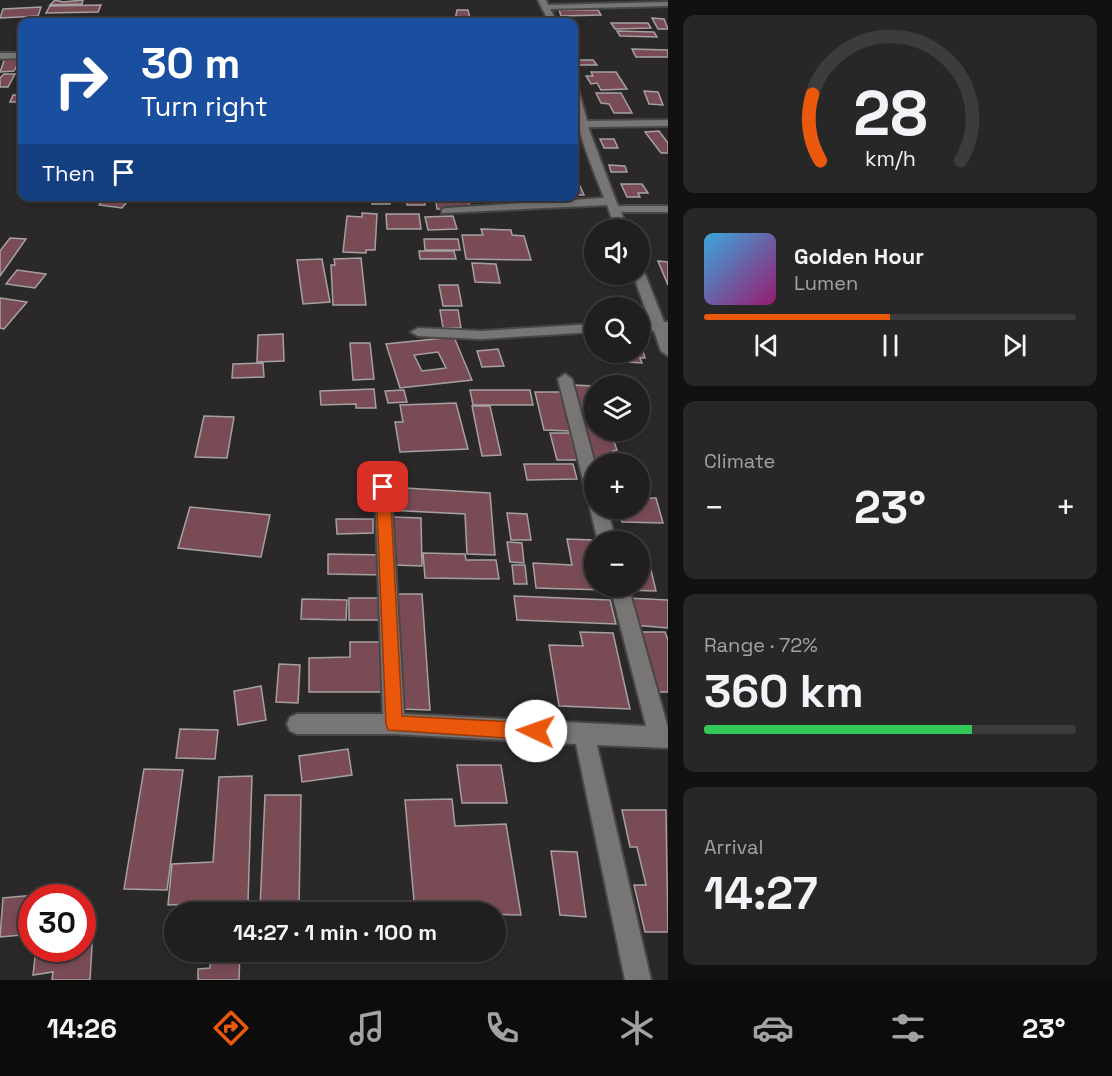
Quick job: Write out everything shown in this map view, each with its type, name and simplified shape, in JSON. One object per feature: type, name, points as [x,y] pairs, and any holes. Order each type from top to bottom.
[{"type":"street","points":[[551,18],[544,3],[641,2],[663,4],[668,17]]},
{"type":"street","points":[[0,56],[18,56]]},
{"type":"street","points":[[618,219],[579,118],[668,123]]},
{"type":"street","points":[[446,211],[613,205],[668,208]]},
{"type":"street","points":[[644,285],[664,326],[668,351]]},
{"type":"street","points":[[418,332],[481,335],[584,329]]},
{"type":"street","points":[[565,380],[584,453]]},
{"type":"street","points":[[394,724],[383,487],[396,474]]},
{"type":"street","points":[[297,724],[394,724],[663,738],[622,597]]},
{"type":"street","points":[[584,734],[638,980]]},
{"type":"building","points":[[55,0],[63,2],[83,0],[82,4],[50,5]]},
{"type":"building","points":[[101,5],[98,12],[46,13],[50,6]]},
{"type":"building","points":[[41,7],[38,16],[0,18],[3,9]]},
{"type":"building","points":[[457,10],[468,10],[470,18],[455,18]]},
{"type":"building","points":[[559,10],[598,10],[601,15],[561,16]]},
{"type":"building","points":[[60,17],[90,17],[79,18]]},
{"type":"building","points":[[652,18],[664,19],[668,29],[658,29]]},
{"type":"building","points":[[611,23],[648,23],[651,28],[615,29]]},
{"type":"building","points":[[617,31],[654,32],[657,37],[620,36]]},
{"type":"building","points":[[632,49],[668,50],[668,57],[636,57]]},
{"type":"building","points":[[18,57],[14,71],[0,72],[5,58]]},
{"type":"building","points":[[578,60],[593,60],[597,65],[578,65]]},
{"type":"building","points":[[591,72],[616,72],[627,89],[601,90],[597,83],[591,84],[586,76],[593,76]]},
{"type":"building","points":[[4,74],[15,74],[8,87],[0,87],[0,78]]},
{"type":"building","points":[[644,91],[658,92],[663,105],[649,104]]},
{"type":"building","points":[[596,93],[621,93],[632,113],[614,113],[609,104],[601,103]]},
{"type":"building","points":[[13,95],[18,95],[18,102],[10,102]]},
{"type":"building","points":[[659,131],[668,143],[668,153],[661,153],[645,132]]},
{"type":"building","points":[[600,139],[614,139],[618,148],[604,148]]},
{"type":"building","points":[[609,165],[625,166],[627,172],[611,172]]},
{"type":"building","points":[[621,184],[642,184],[648,193],[638,193],[640,197],[627,197]]},
{"type":"building","points":[[578,186],[580,186],[584,195],[578,195]]},
{"type":"building","points":[[578,200],[579,203],[557,202]]},
{"type":"building","points":[[102,201],[128,201],[122,208],[99,205]]},
{"type":"building","points":[[372,201],[390,201],[390,204],[372,204]]},
{"type":"building","points":[[407,201],[425,201],[425,205],[407,205]]},
{"type":"building","points":[[436,201],[469,201],[470,210],[437,209]]},
{"type":"building","points":[[362,213],[377,214],[375,250],[366,250],[366,253],[343,252],[347,216],[362,217]]},
{"type":"building","points":[[386,214],[419,214],[421,229],[387,229]]},
{"type":"building","points":[[453,216],[457,229],[428,230],[425,217]]},
{"type":"building","points":[[481,229],[511,230],[512,235],[524,236],[531,260],[466,259],[462,235],[483,235]]},
{"type":"building","points":[[10,238],[26,239],[0,276],[0,251]]},
{"type":"building","points":[[424,239],[458,239],[460,250],[425,250]]},
{"type":"building","points":[[419,251],[454,251],[456,259],[420,259]]},
{"type":"building","points":[[361,258],[366,305],[333,305],[331,265],[335,265],[334,259]]},
{"type":"building","points":[[322,259],[330,302],[303,304],[297,260]]},
{"type":"building","points":[[658,261],[668,262],[668,285]]},
{"type":"building","points":[[472,263],[496,264],[500,283],[475,282]]},
{"type":"building","points":[[17,270],[46,274],[35,288],[6,284]]},
{"type":"building","points":[[439,285],[458,285],[462,306],[443,306]]},
{"type":"building","points":[[0,298],[27,302],[4,329],[0,328]]},
{"type":"building","points":[[440,310],[458,310],[461,328],[443,328]]},
{"type":"building","points":[[283,334],[284,361],[257,362],[258,335]]},
{"type":"building","points":[[454,337],[472,380],[400,388],[386,344]],"holes":[[[438,352],[446,368],[422,371],[414,355]]]},
{"type":"building","points":[[350,343],[370,343],[374,379],[353,380]]},
{"type":"building","points":[[498,349],[504,366],[482,367],[477,351]]},
{"type":"building","points":[[263,363],[264,377],[232,378],[233,364]]},
{"type":"building","points":[[573,385],[584,386],[584,407],[578,407]]},
{"type":"building","points":[[374,389],[376,408],[356,408],[356,404],[321,405],[320,391]]},
{"type":"building","points":[[404,390],[407,402],[388,403],[385,391]]},
{"type":"building","points":[[470,390],[530,390],[533,405],[473,405]]},
{"type":"building","points":[[535,392],[560,392],[571,431],[544,430]]},
{"type":"building","points":[[456,403],[468,449],[400,452],[395,422],[403,422],[400,405]]},
{"type":"building","points":[[472,406],[490,406],[501,455],[482,456]]},
{"type":"building","points":[[204,416],[234,417],[227,458],[195,457]]},
{"type":"building","points":[[577,420],[584,420],[584,441],[614,441],[617,450],[613,451],[614,453],[587,453]]},
{"type":"building","points":[[550,433],[570,433],[577,460],[557,460]]},
{"type":"building","points":[[524,464],[573,464],[577,479],[527,480]]},
{"type":"building","points":[[388,487],[490,493],[495,555],[467,554],[465,514],[387,510]]},
{"type":"building","points":[[650,498],[656,498],[663,523],[622,522],[621,519],[650,519]]},
{"type":"building","points":[[190,507],[270,515],[261,557],[178,548]]},
{"type":"building","points":[[507,513],[527,514],[531,540],[511,540]]},
{"type":"building","points":[[393,517],[421,518],[422,566],[393,565]]},
{"type":"building","points":[[336,519],[373,519],[373,533],[337,534]]},
{"type":"building","points":[[567,539],[584,540],[584,589],[536,588],[533,563],[572,565]]},
{"type":"building","points":[[507,542],[522,543],[524,563],[510,562]]},
{"type":"building","points":[[423,553],[465,554],[466,560],[496,560],[499,579],[425,578]]},
{"type":"building","points":[[328,554],[383,555],[384,575],[328,574]]},
{"type":"building","points":[[512,565],[525,565],[527,584],[514,584]]},
{"type":"building","points":[[650,570],[651,570],[656,591],[650,591]]},
{"type":"building","points":[[393,594],[422,594],[430,710],[398,709]]},
{"type":"building","points":[[514,596],[610,600],[616,624],[517,620]]},
{"type":"building","points":[[349,598],[381,598],[382,620],[349,620]]},
{"type":"building","points":[[627,598],[668,600],[668,628],[633,625]]},
{"type":"building","points":[[302,599],[347,600],[346,620],[301,619]]},
{"type":"building","points":[[580,632],[613,633],[630,709],[559,706],[549,645],[583,646]]},
{"type":"building","points":[[637,632],[665,632],[668,640],[668,692],[656,692]]},
{"type":"building","points":[[350,642],[382,642],[384,692],[309,692],[309,658],[350,657]]},
{"type":"building","points":[[279,664],[300,665],[298,703],[276,702]]},
{"type":"building","points":[[261,686],[266,720],[238,725],[234,691]]},
{"type":"building","points":[[180,729],[218,730],[215,759],[176,758]]},
{"type":"building","points":[[348,749],[352,775],[302,782],[299,756]]},
{"type":"building","points":[[457,765],[501,765],[507,803],[462,803]]},
{"type":"building","points":[[144,769],[183,770],[167,890],[124,889]]},
{"type":"building","points":[[252,776],[248,902],[168,902],[172,864],[213,862],[219,777]]},
{"type":"building","points":[[265,795],[301,795],[299,902],[260,902]]},
{"type":"building","points":[[452,799],[455,826],[506,824],[521,915],[506,915],[506,902],[414,902],[405,800]]},
{"type":"building","points":[[622,810],[666,810],[668,932],[645,932],[634,885],[646,885],[637,847],[630,847]]},
{"type":"building","points":[[551,851],[577,852],[586,917],[560,915]]},
{"type":"building","points":[[18,897],[18,935],[0,937],[3,898]]},
{"type":"building","points":[[34,962],[91,962],[90,980],[52,980],[53,972],[33,975]]},
{"type":"building","points":[[210,962],[240,962],[239,980],[198,980],[198,969],[210,968]]},
{"type":"route","points":[[383,487],[394,724],[536,731]]}]
